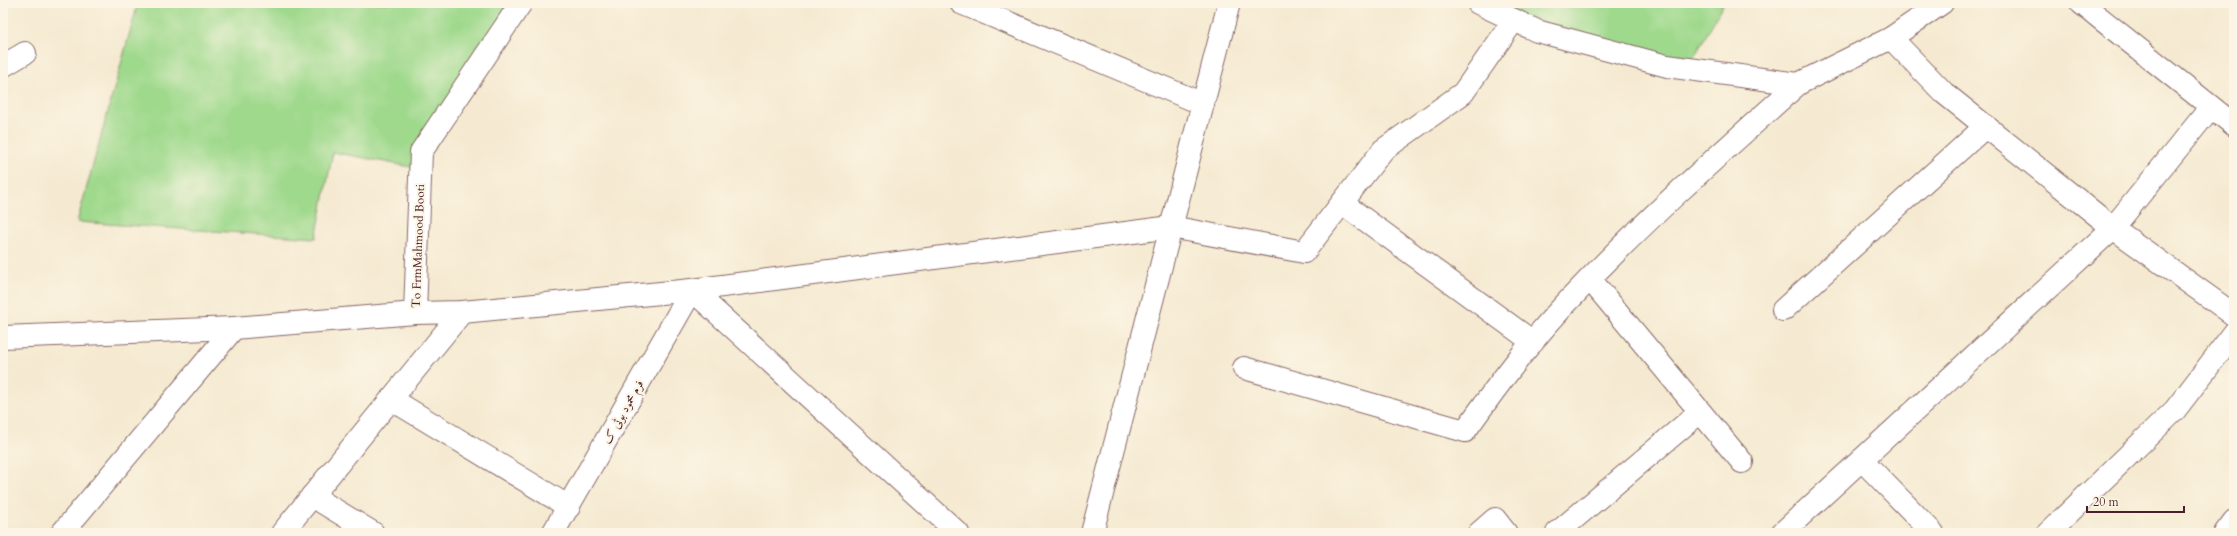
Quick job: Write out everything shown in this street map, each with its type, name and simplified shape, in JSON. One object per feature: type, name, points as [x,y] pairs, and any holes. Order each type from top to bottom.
[{"type":"street","name":"To FrmMahmood Booti","points":[[521,3],[421,152],[415,313],[462,312],[692,290],[1171,227],[1304,252],[1342,203]]},
{"type":"street","points":[[961,3],[1203,104]]},
{"type":"street","points":[[1092,533],[1228,3]]},
{"type":"street","points":[[1478,3],[1537,31],[1667,66],[1798,84]]},
{"type":"street","points":[[1244,368],[1465,431],[1507,372],[1590,279],[1694,178],[1798,84],[1891,38],[1942,3]]},
{"type":"street","points":[[2081,3],[2234,126]]},
{"type":"street","points":[[1514,20],[1462,93],[1383,150],[1342,203],[1534,342]]},
{"type":"street","points":[[1891,38],[1944,93],[2113,228],[2234,316]]},
{"type":"street","points":[[3,66],[25,53]]},
{"type":"street","points":[[1782,533],[2113,228],[2211,107]]},
{"type":"street","points":[[1783,310],[1986,126]]},
{"type":"street","points":[[1590,279],[1742,462]]},
{"type":"street","points":[[692,290],[958,533]]},
{"type":"street","name":"فرم محمود بوٹی ک","points":[[553,533],[692,290]]},
{"type":"street","points":[[282,533],[462,312]]},
{"type":"street","points":[[3,337],[234,328],[415,313]]},
{"type":"street","points":[[62,533],[234,328]]},
{"type":"street","points":[[2048,533],[2175,410],[2234,333]]},
{"type":"street","points":[[391,399],[569,507]]},
{"type":"street","points":[[1557,533],[1700,412]]},
{"type":"street","points":[[1862,460],[1933,533]]},
{"type":"street","points":[[312,496],[373,533]]},
{"type":"street","points":[[1479,533],[1496,519],[1506,533]]},
{"type":"street","points":[[2225,533],[2234,521]]},
{"type":"green space","points":[[138,3],[521,3],[421,169],[333,152],[316,238],[77,222]]},
{"type":"green space","points":[[1478,3],[1724,3],[1688,68]]}]
